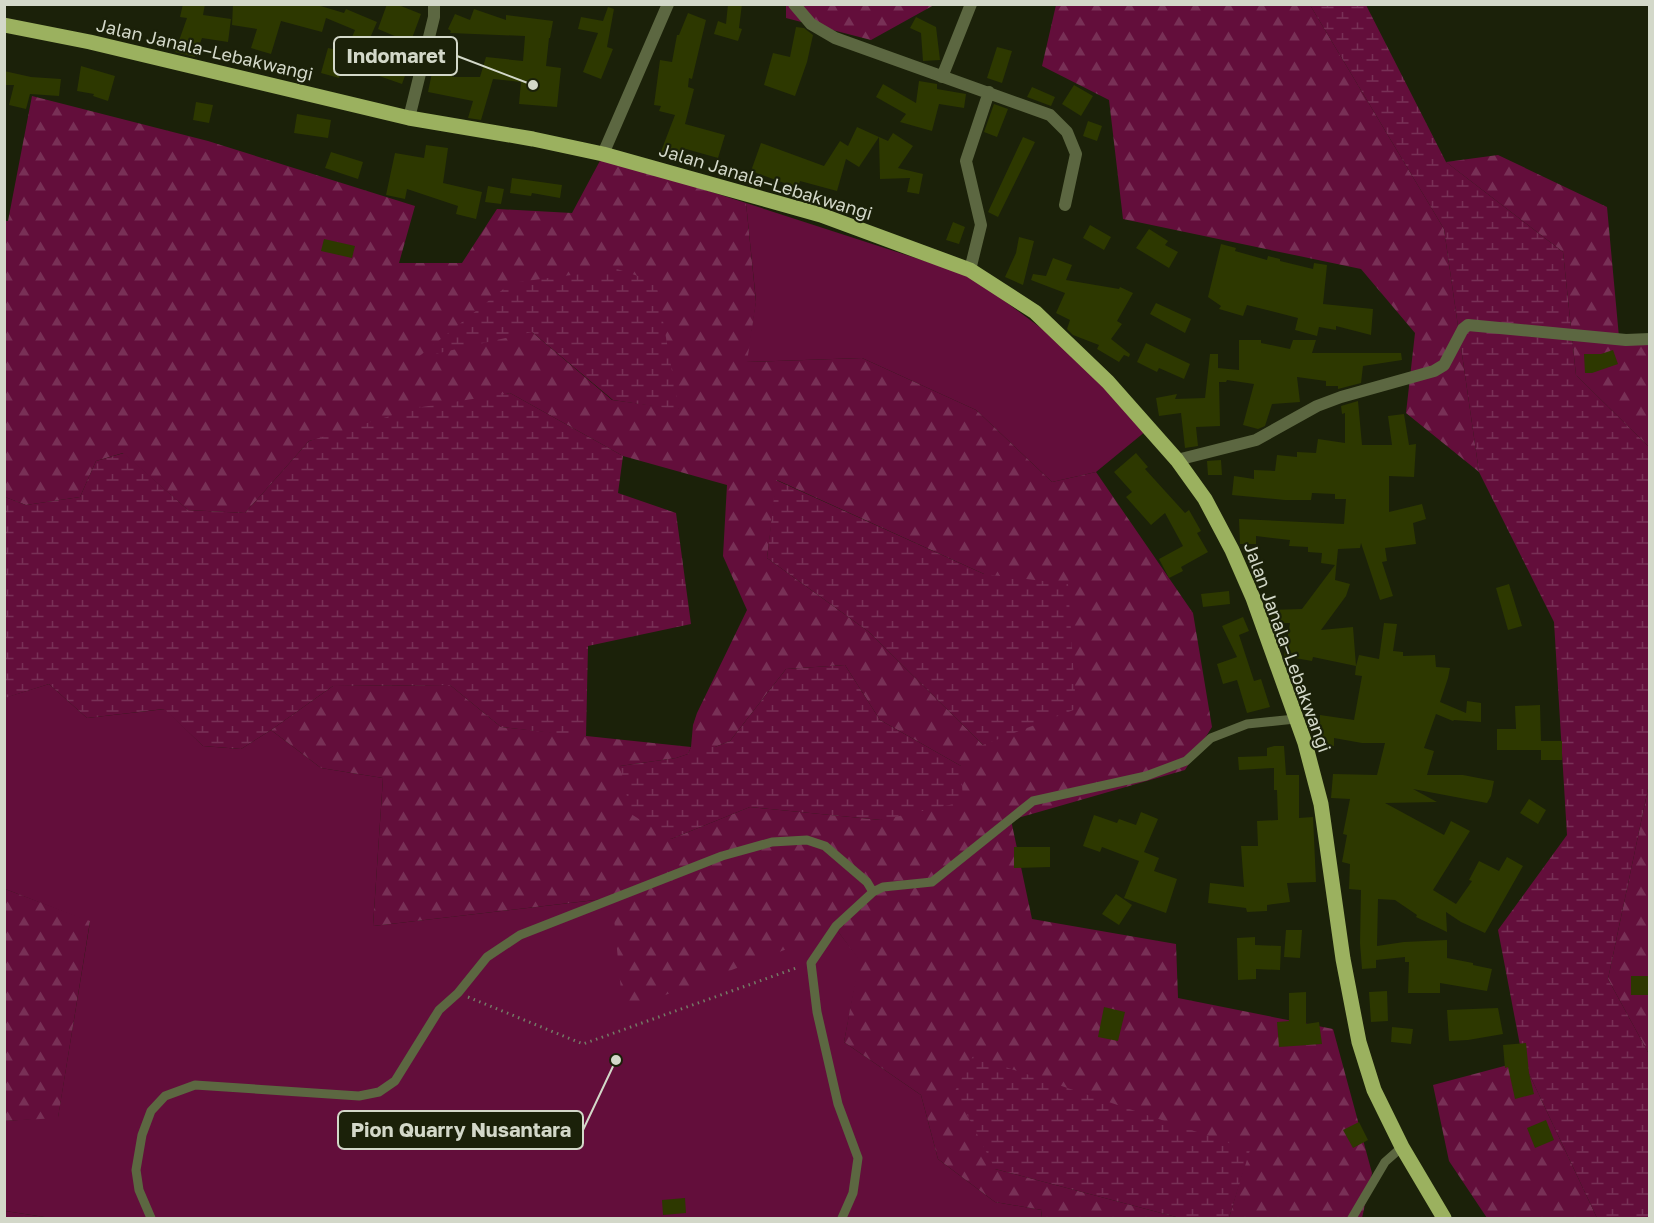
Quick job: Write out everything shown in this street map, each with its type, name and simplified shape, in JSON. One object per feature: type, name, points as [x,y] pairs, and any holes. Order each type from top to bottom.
[{"type":"main road","name":"Jalan Janala–Lebakwangi","points":[[4,25],[90,42],[409,118],[603,154],[821,214],[970,270],[1035,312],[1108,382],[1177,460],[1205,499],[1232,550],[1253,598],[1305,743],[1321,804],[1343,959],[1359,1041],[1374,1090],[1402,1147],[1444,1218]]},
{"type":"street","points":[[409,118],[434,17],[434,4]]},
{"type":"street","points":[[603,154],[668,4]]},
{"type":"street","points":[[794,4],[811,24],[835,38],[1050,115],[1067,132],[1076,154],[1065,205]]},
{"type":"street","points":[[942,77],[970,4]]},
{"type":"street","points":[[970,270],[981,225],[966,161],[989,92]]},
{"type":"street","points":[[1177,460],[1256,440],[1317,406],[1341,396],[1434,372],[1444,365],[1463,329],[1468,325],[1626,340],[1650,339]]},
{"type":"lane","points":[[842,1218],[853,1193],[858,1158],[838,1104],[818,1012],[811,963],[836,926],[873,892],[883,887],[932,882],[1033,801],[1146,777],[1186,760],[1211,738],[1247,724],[1295,719]]},
{"type":"lane","points":[[151,1218],[139,1190],[136,1170],[142,1135],[151,1111],[165,1096],[195,1085],[359,1096],[379,1092],[394,1081],[440,1010],[458,993],[487,957],[520,935],[722,856],[772,842],[807,840],[825,846],[867,882],[873,892]]},
{"type":"lane","points":[[1352,1218],[1386,1162],[1402,1147]]},
{"type":"path","points":[[458,993],[583,1044],[811,963]]},
{"type":"green space","points":[[786,5],[934,5],[871,40],[786,18]]},
{"type":"green space","points":[[1056,5],[1310,5],[1444,229],[1479,472],[1406,413],[1415,333],[1361,269],[1123,219],[1109,100],[1042,66]]},
{"type":"green space","points":[[1310,5],[1366,5],[1446,162],[1563,252],[1576,375],[1649,447],[1649,784],[1608,979],[1649,1054],[1649,1218],[1597,1218],[1523,1061],[1498,930],[1567,835],[1554,622],[1479,472],[1444,229]]},
{"type":"green space","points":[[32,96],[208,141],[415,206],[399,263],[462,263],[497,209],[572,213],[602,157],[746,203],[756,302],[747,362],[862,358],[976,410],[1052,482],[1096,472],[1193,613],[1212,727],[1185,770],[1011,820],[1032,919],[1176,944],[1178,998],[1333,1029],[1372,1173],[1362,1218],[1229,1218],[1249,1150],[995,1169],[1180,1218],[1041,1218],[1042,1210],[995,1202],[938,1159],[921,1095],[844,1042],[859,960],[837,930],[623,1011],[612,898],[373,926],[383,778],[321,768],[271,730],[333,686],[450,685],[501,727],[691,747],[693,725],[697,713],[747,610],[723,556],[727,485],[623,456],[510,393],[309,441],[245,513],[188,510],[123,453],[96,461],[80,497],[26,505],[5,497],[4,221],[8,221]],"holes":[[[532,332],[679,409],[612,400]],[[777,480],[984,574],[983,745],[869,632],[767,558]],[[845,665],[880,720],[961,766],[881,820],[750,807],[671,839],[620,766],[676,758],[688,754],[691,747],[715,747],[730,741],[786,669]]]},
{"type":"green space","points":[[1498,155],[1607,207],[1619,337],[1649,340],[1649,447],[1576,375],[1563,252],[1446,162]]},
{"type":"green space","points":[[746,203],[971,276],[1068,348],[1146,431],[1096,472],[1052,482],[976,410],[862,358],[746,362],[756,301]]},
{"type":"green space","points":[[617,269],[656,282],[679,410],[613,400],[532,332],[417,358],[511,283]]},
{"type":"green space","points":[[510,393],[623,456],[618,493],[676,513],[691,624],[588,646],[586,737],[501,727],[450,685],[333,686],[241,749],[203,746],[164,709],[87,718],[49,684],[5,698],[5,497],[26,505],[80,497],[96,461],[124,453],[188,510],[245,513],[309,441],[416,408]]},
{"type":"green space","points":[[776,480],[984,574],[1068,584],[1076,709],[983,745],[869,632],[767,558]]},
{"type":"green space","points":[[845,665],[880,720],[961,766],[963,802],[881,820],[750,807],[671,839],[631,814],[620,766],[676,758],[688,754],[691,747],[715,747],[730,741],[786,669]]},
{"type":"green space","points":[[49,684],[87,718],[165,709],[203,746],[241,749],[271,730],[321,768],[383,778],[373,926],[613,898],[837,930],[860,960],[844,1042],[921,1095],[938,1159],[995,1202],[1042,1210],[1041,1218],[51,1218],[5,1211],[5,1121],[58,1117],[90,922],[5,889],[4,698]]},
{"type":"green space","points":[[1649,784],[1649,1054],[1608,979]]},
{"type":"green space","points":[[5,889],[90,921],[58,1118],[5,1121]]},
{"type":"green space","points":[[973,1056],[1250,1150],[1229,1218],[1180,1218],[995,1169],[955,1091]]},
{"type":"green space","points":[[1523,1061],[1597,1218],[1487,1218],[1449,1161],[1433,1085]]},
{"type":"green space","points":[[5,1211],[51,1218],[5,1218]]},
{"type":"building","points":[[183,4],[205,4],[203,15],[231,19],[228,42],[202,38],[195,57],[175,52],[187,18],[180,17]]},
{"type":"building","points":[[233,4],[314,4],[344,13],[346,9],[377,22],[363,54],[389,60],[397,37],[378,29],[387,4],[396,4],[421,14],[408,49],[414,51],[402,84],[365,71],[364,74],[341,69],[339,78],[321,73],[328,48],[346,52],[355,30],[326,18],[322,32],[281,21],[271,54],[251,48],[257,29],[232,25]]},
{"type":"building","points":[[728,4],[742,4],[739,28],[742,29],[738,41],[714,34],[718,21],[726,24]]},
{"type":"building","points":[[608,7],[614,9],[607,47],[613,49],[601,79],[583,72],[598,33],[578,29],[581,17],[603,21]]},
{"type":"building","points":[[474,9],[506,20],[506,15],[553,21],[546,66],[561,68],[557,107],[519,104],[521,82],[493,79],[481,120],[468,118],[473,101],[428,92],[433,68],[438,69],[443,53],[460,55],[452,77],[480,77],[486,57],[523,61],[525,36],[450,33],[448,29],[455,14],[470,20]]},
{"type":"building","points":[[688,13],[706,20],[692,79],[689,78],[688,87],[694,89],[685,124],[725,135],[718,158],[686,149],[681,162],[660,154],[675,115],[659,111],[661,106],[654,105],[660,60],[672,62],[677,35]]},
{"type":"building","points":[[916,17],[936,27],[940,60],[923,61],[921,33],[910,28]]},
{"type":"building","points":[[796,27],[804,28],[813,35],[807,62],[795,96],[764,85],[773,53],[790,57]]},
{"type":"building","points":[[997,47],[1012,51],[1002,83],[987,78]]},
{"type":"building","points":[[81,66],[115,76],[108,101],[93,96],[94,94],[77,91]]},
{"type":"building","points":[[4,71],[31,77],[61,79],[59,96],[30,94],[26,109],[9,105],[14,85],[4,85]]},
{"type":"building","points":[[919,81],[937,84],[937,89],[966,94],[964,108],[939,104],[932,131],[900,122],[906,114],[876,97],[883,84],[916,103]]},
{"type":"building","points":[[1074,85],[1093,96],[1081,116],[1062,104]]},
{"type":"building","points":[[1032,87],[1055,97],[1051,106],[1027,97]]},
{"type":"building","points":[[196,102],[213,105],[209,123],[193,120]]},
{"type":"building","points":[[994,104],[1008,109],[997,137],[984,132]]},
{"type":"building","points":[[297,114],[331,120],[328,138],[294,133]]},
{"type":"building","points":[[1088,121],[1102,126],[1097,141],[1083,136]]},
{"type":"building","points":[[857,127],[879,137],[859,167],[846,159],[837,191],[800,181],[798,188],[751,171],[761,143],[824,166],[840,141],[848,146]]},
{"type":"building","points":[[893,133],[913,146],[898,168],[923,174],[919,194],[907,192],[910,178],[880,179],[879,137],[888,141]]},
{"type":"building","points":[[1023,137],[1035,142],[998,217],[988,212]]},
{"type":"building","points":[[426,145],[448,148],[443,183],[482,192],[476,219],[456,214],[458,206],[407,189],[405,199],[386,195],[395,153],[424,158]]},
{"type":"building","points":[[331,152],[363,162],[358,179],[325,168]]},
{"type":"building","points":[[512,178],[562,185],[560,198],[532,193],[531,196],[510,193]]},
{"type":"building","points":[[488,186],[504,189],[501,204],[485,202]]},
{"type":"building","points":[[953,222],[965,227],[959,244],[946,240]]},
{"type":"building","points":[[1090,225],[1111,237],[1104,250],[1083,238]]},
{"type":"building","points":[[1149,229],[1168,241],[1165,245],[1178,252],[1169,268],[1136,248]]},
{"type":"building","points":[[1019,237],[1034,241],[1023,285],[1005,277],[1016,253]]},
{"type":"building","points":[[324,239],[355,246],[352,258],[321,251]]},
{"type":"building","points":[[1221,244],[1236,248],[1235,251],[1267,260],[1268,256],[1313,269],[1314,263],[1327,265],[1323,304],[1373,309],[1371,335],[1336,326],[1336,330],[1319,327],[1317,336],[1295,330],[1298,318],[1247,305],[1243,316],[1219,309],[1221,306],[1208,297]]},
{"type":"building","points":[[1053,258],[1072,265],[1066,280],[1119,289],[1120,287],[1133,293],[1117,321],[1122,324],[1111,339],[1130,354],[1129,357],[1124,355],[1119,362],[1097,349],[1099,345],[1073,335],[1067,329],[1070,320],[1056,313],[1065,293],[1031,280],[1033,274],[1046,276]]},
{"type":"building","points":[[1156,303],[1191,319],[1185,333],[1150,314]]},
{"type":"building","points":[[1239,340],[1261,340],[1261,343],[1290,349],[1293,340],[1316,340],[1312,353],[1401,353],[1402,360],[1363,366],[1361,383],[1338,389],[1338,386],[1326,386],[1326,381],[1297,377],[1300,402],[1272,404],[1265,426],[1258,429],[1243,425],[1254,384],[1227,380],[1219,382],[1220,426],[1196,427],[1198,446],[1185,448],[1181,413],[1159,416],[1156,398],[1177,394],[1175,399],[1205,398],[1210,354],[1218,354],[1218,368],[1239,370]]},
{"type":"building","points":[[1146,343],[1190,364],[1184,379],[1159,368],[1157,372],[1137,362]]},
{"type":"building","points":[[1613,350],[1618,364],[1592,373],[1585,373],[1584,354],[1601,354]]},
{"type":"building","points":[[1358,401],[1362,445],[1392,445],[1388,416],[1404,414],[1409,445],[1416,444],[1414,477],[1389,476],[1389,512],[1422,504],[1426,519],[1413,523],[1416,544],[1385,548],[1387,561],[1382,562],[1393,596],[1380,600],[1361,543],[1360,548],[1338,549],[1335,580],[1350,584],[1346,596],[1321,630],[1353,627],[1356,666],[1313,657],[1312,661],[1284,656],[1290,623],[1272,623],[1271,619],[1270,610],[1302,609],[1335,565],[1321,563],[1322,553],[1308,552],[1308,547],[1289,546],[1290,540],[1256,536],[1256,544],[1240,544],[1239,519],[1344,524],[1346,499],[1335,499],[1335,494],[1312,493],[1311,500],[1232,495],[1234,476],[1254,479],[1254,470],[1275,471],[1277,455],[1297,457],[1297,452],[1316,453],[1318,439],[1345,443],[1345,413],[1342,414],[1341,406]]},
{"type":"building","points":[[1136,453],[1148,467],[1145,469],[1185,513],[1189,510],[1201,531],[1197,533],[1208,552],[1181,567],[1183,571],[1169,578],[1159,559],[1183,546],[1165,513],[1151,525],[1126,497],[1132,492],[1114,472]]},
{"type":"building","points":[[1221,460],[1222,475],[1208,475],[1207,461]]},
{"type":"building","points":[[1509,584],[1522,626],[1508,630],[1496,588]]},
{"type":"building","points":[[1229,591],[1230,604],[1203,607],[1201,594]]},
{"type":"building","points":[[1243,617],[1249,631],[1239,635],[1254,681],[1261,679],[1270,707],[1247,713],[1237,680],[1223,684],[1217,664],[1237,657],[1222,626]]},
{"type":"building","points":[[1384,623],[1397,624],[1393,651],[1403,652],[1403,656],[1435,655],[1436,667],[1450,668],[1440,702],[1466,713],[1467,701],[1481,703],[1481,722],[1453,721],[1436,714],[1424,748],[1434,751],[1427,775],[1463,775],[1494,781],[1487,803],[1413,789],[1437,802],[1385,803],[1444,835],[1451,821],[1470,831],[1433,890],[1456,904],[1472,881],[1469,880],[1479,861],[1499,871],[1507,857],[1523,866],[1485,933],[1446,912],[1447,932],[1416,917],[1417,915],[1395,900],[1378,899],[1377,946],[1447,940],[1447,958],[1492,969],[1487,991],[1440,983],[1440,993],[1408,993],[1409,962],[1405,962],[1405,957],[1376,960],[1376,968],[1362,969],[1361,890],[1349,889],[1350,864],[1342,862],[1347,835],[1343,834],[1350,799],[1331,798],[1333,774],[1377,775],[1385,743],[1362,743],[1334,738],[1334,746],[1317,745],[1320,715],[1354,720],[1362,676],[1355,675],[1359,655],[1379,659]]},
{"type":"building","points":[[1540,705],[1541,741],[1562,741],[1562,760],[1541,760],[1541,750],[1497,750],[1497,729],[1516,729],[1515,706]]},
{"type":"building","points":[[1284,746],[1286,775],[1299,775],[1299,818],[1313,817],[1316,882],[1287,883],[1290,902],[1267,905],[1267,911],[1247,912],[1246,908],[1208,903],[1210,883],[1244,887],[1241,846],[1258,846],[1257,821],[1278,820],[1274,768],[1239,770],[1238,757],[1267,756],[1267,748]]},
{"type":"building","points":[[1529,799],[1546,810],[1538,824],[1520,813]]},
{"type":"building","points":[[1141,812],[1158,819],[1144,852],[1159,858],[1154,871],[1177,879],[1166,913],[1124,898],[1139,861],[1102,847],[1100,852],[1083,846],[1094,815],[1117,823],[1119,819],[1136,825]]},
{"type":"building","points":[[1014,847],[1050,847],[1050,867],[1014,868]]},
{"type":"building","points":[[1116,894],[1132,905],[1119,925],[1102,914]]},
{"type":"building","points":[[1286,930],[1302,930],[1300,958],[1284,957]]},
{"type":"building","points":[[1255,937],[1255,945],[1281,946],[1280,970],[1256,969],[1256,979],[1238,980],[1237,938]]},
{"type":"building","points":[[1631,976],[1650,976],[1650,995],[1631,995]]},
{"type":"building","points":[[1387,991],[1388,1021],[1371,1022],[1369,992]]},
{"type":"building","points":[[1306,992],[1306,1024],[1319,1022],[1322,1044],[1279,1047],[1277,1022],[1289,1021],[1289,993]]},
{"type":"building","points":[[1104,1007],[1125,1012],[1118,1041],[1098,1037]]},
{"type":"building","points":[[1498,1008],[1503,1034],[1449,1041],[1447,1010]]},
{"type":"building","points":[[1392,1027],[1413,1029],[1411,1044],[1391,1042]]},
{"type":"building","points":[[1526,1043],[1534,1094],[1515,1099],[1508,1067],[1505,1068],[1503,1045]]},
{"type":"building","points":[[1546,1120],[1554,1140],[1535,1148],[1527,1128]]},
{"type":"building","points":[[1359,1122],[1368,1140],[1353,1148],[1343,1130]]},
{"type":"building","points":[[685,1198],[686,1213],[663,1215],[662,1200]]},
{"type":"place","name":"Indomaret","points":[[533,85]]},
{"type":"place","name":"Pion Quarry Nusantara","points":[[616,1060]]}]
